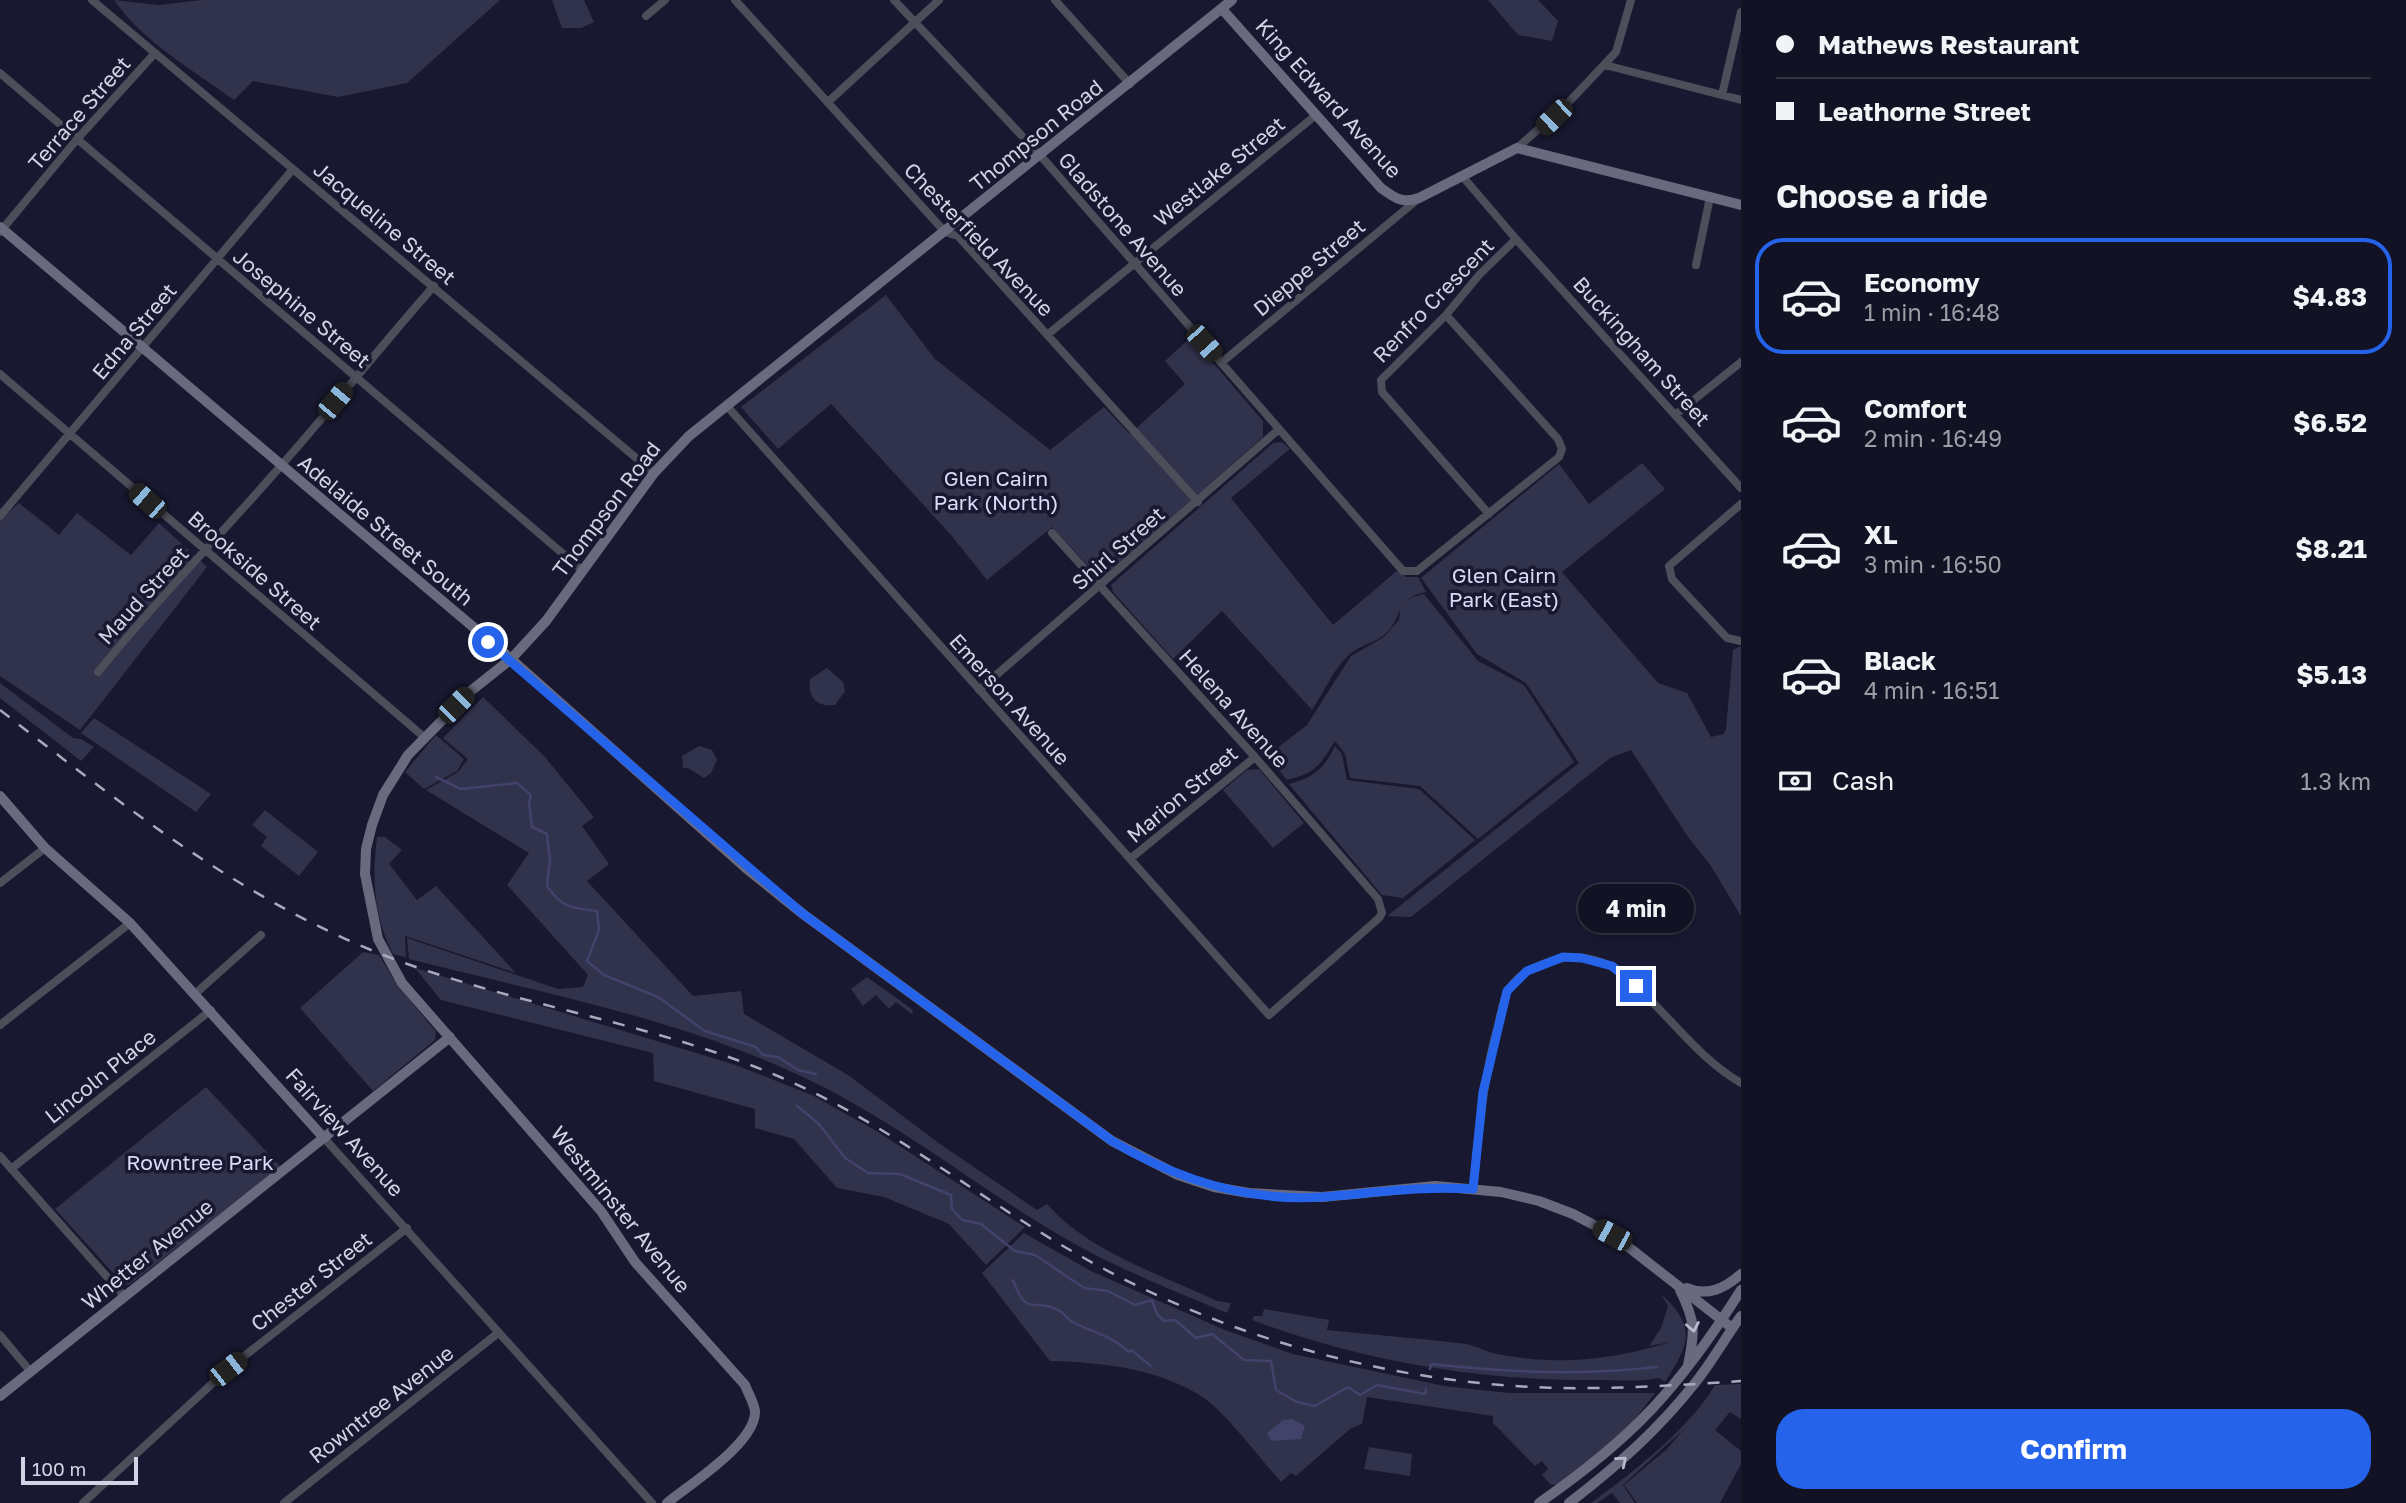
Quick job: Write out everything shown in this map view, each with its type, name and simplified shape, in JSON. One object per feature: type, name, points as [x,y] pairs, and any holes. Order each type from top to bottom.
[{"type":"street","name":"Jacqueline Street","points":[[92,0],[654,474]]},
{"type":"street","points":[[646,16],[665,0]]},
{"type":"street","name":"Chesterfield Avenue","points":[[734,0],[945,232],[958,236],[1198,502]]},
{"type":"street","name":"Gladstone Avenue","points":[[894,0],[1041,155],[1278,430],[1403,570],[1417,571],[1489,514]]},
{"type":"street","points":[[828,102],[939,0]]},
{"type":"street","points":[[1055,0],[1130,84]]},
{"type":"street","name":"Thompson Road","points":[[450,1037],[402,983],[385,955],[372,916],[365,874],[366,849],[383,795],[408,755],[472,690],[511,659],[546,621],[666,458],[726,405],[1130,84],[1218,4],[1232,0]]},
{"type":"street","points":[[1419,198],[1517,148],[1616,52],[1631,0]]},
{"type":"street","name":"King Edward Avenue","points":[[1218,4],[1381,188],[1406,203],[1419,198]]},
{"type":"street","points":[[1722,95],[1741,12]]},
{"type":"street","name":"Terrace Street","points":[[1,229],[155,53]]},
{"type":"street","points":[[1605,65],[1741,100]]},
{"type":"street","name":"Josephine Street","points":[[0,73],[582,570]]},
{"type":"street","name":"Westlake Street","points":[[1047,335],[1315,115]]},
{"type":"street","points":[[1517,148],[1741,205]]},
{"type":"street","name":"Edna Street","points":[[0,516],[145,348],[293,169]]},
{"type":"street","name":"Renfro Crescent","points":[[1463,177],[1517,239],[1479,275],[1446,316],[1381,380],[1382,392],[1489,514]]},
{"type":"street","points":[[1696,265],[1710,197]]},
{"type":"street","name":"Dieppe Street","points":[[1221,363],[1419,198]]},
{"type":"street","name":"Adelaide Street South","points":[[1,229],[511,659],[717,843],[803,914],[1112,1141],[1144,1161],[1214,1187],[1284,1196],[1322,1197],[1398,1188],[1473,1189],[1521,1196],[1573,1214],[1613,1235],[1732,1328]]},
{"type":"street","name":"Buckingham Street","points":[[1517,239],[1741,488]]},
{"type":"street","name":"Maud Street","points":[[98,672],[144,614],[205,552],[434,286]]},
{"type":"street","points":[[1446,316],[1558,439],[1562,449],[1559,457],[1489,514]]},
{"type":"street","points":[[1675,415],[1741,362]]},
{"type":"street","name":"Brookside Street","points":[[0,374],[424,737]]},
{"type":"street","name":"Emerson Avenue","points":[[726,405],[1269,1015]]},
{"type":"street","name":"Shirl Street","points":[[979,690],[1278,430]]},
{"type":"street","points":[[1741,504],[1675,557],[1669,566],[1672,579],[1727,638],[1741,641]]},
{"type":"street","name":"Helena Avenue","points":[[1052,533],[1255,757],[1378,899],[1382,913],[1269,1015]]},
{"type":"street","name":"Marion Street","points":[[1130,859],[1255,757]]},
{"type":"street","name":"Fairview Avenue","points":[[0,796],[45,848],[130,923],[196,993],[652,1503]]},
{"type":"street","points":[[0,883],[45,848]]},
{"type":"street","points":[[0,1025],[130,923]]},
{"type":"street","points":[[196,993],[261,935]]},
{"type":"street","points":[[1473,1189],[1483,1092],[1505,999],[1518,979],[1540,965],[1563,957],[1582,958],[1612,966],[1636,986],[1699,1051],[1724,1073],[1741,1083]]},
{"type":"street","name":"Lincoln Place","points":[[11,1169],[211,1010]]},
{"type":"street","name":"Whetter Avenue","points":[[0,1396],[450,1037]]},
{"type":"street","name":"Westminster Avenue","points":[[450,1037],[601,1211],[635,1262],[744,1383],[755,1410],[751,1430],[734,1448],[667,1503]]},
{"type":"street","points":[[0,1156],[124,1296]]},
{"type":"street","name":"Chester Street","points":[[83,1503],[228,1369],[407,1228]]},
{"type":"street","points":[[1678,1284],[1698,1292],[1713,1292],[1741,1274]]},
{"type":"street","points":[[1678,1284],[1689,1308],[1695,1338],[1687,1371]]},
{"type":"street","points":[[1539,1503],[1591,1467],[1628,1435],[1687,1371],[1741,1290]]},
{"type":"street","points":[[1569,1503],[1629,1456],[1661,1424],[1700,1377],[1741,1316]]},
{"type":"street","name":"Rowntree Avenue","points":[[284,1503],[498,1333]]},
{"type":"street","points":[[0,1335],[31,1372]]},
{"type":"green space","points":[[114,0],[159,5],[202,0],[500,0],[407,83],[338,97],[253,81],[234,100],[154,42]]},
{"type":"green space","points":[[552,0],[584,0],[594,22],[581,28],[562,28]]},
{"type":"green space","points":[[1488,0],[1538,0],[1558,21],[1552,41],[1518,35]]},
{"type":"green space","name":"Glen Cairn Park (North)","points":[[886,295],[935,359],[1050,450],[1104,407],[1130,434],[1185,384],[1165,361],[1191,337],[1263,421],[1263,437],[1105,576],[1097,575],[1052,527],[987,580],[951,535],[831,404],[778,449],[741,407]]},
{"type":"green space","points":[[1282,442],[1290,449],[1231,498],[1333,625],[1398,570],[1406,577],[1418,577],[1426,592],[1408,599],[1395,622],[1383,636],[1357,649],[1344,660],[1312,710],[1222,611],[1173,659],[1113,592],[1111,585],[1273,443]]},
{"type":"green space","name":"Glen Cairn Park (East)","points":[[1642,463],[1665,489],[1562,572],[1658,683],[1687,693],[1711,737],[1724,734],[1726,729],[1733,650],[1741,646],[1741,916],[1711,866],[1688,837],[1631,750],[1610,758],[1411,917],[1387,916],[1579,763],[1526,683],[1477,654],[1421,578],[1559,464],[1589,504]]},
{"type":"green space","points":[[19,503],[59,535],[77,513],[131,555],[159,523],[207,567],[80,730],[0,676],[0,520]]},
{"type":"green space","points":[[1424,594],[1478,661],[1524,685],[1574,762],[1478,839],[1420,786],[1350,778],[1345,754],[1335,741],[1316,767],[1287,780],[1267,756],[1307,725],[1351,656],[1384,637],[1399,620],[1401,605],[1412,597]]},
{"type":"green space","points":[[827,668],[843,682],[845,691],[835,705],[818,703],[810,691],[810,679]]},
{"type":"green space","points":[[0,683],[73,738],[81,739],[94,747],[81,761],[0,698]]},
{"type":"green space","points":[[483,697],[544,756],[594,817],[582,826],[609,864],[587,881],[693,996],[741,991],[744,1014],[848,1075],[940,1144],[1037,1210],[1047,1204],[1083,1236],[1104,1249],[1217,1301],[1231,1303],[1227,1313],[1130,1272],[1073,1243],[873,1115],[803,1077],[756,1056],[707,1038],[609,1009],[409,959],[407,938],[558,989],[583,987],[588,975],[507,885],[529,853],[426,790],[458,772],[468,759],[443,738]]},
{"type":"green space","points":[[94,718],[211,794],[196,812],[81,733]]},
{"type":"green space","points":[[436,735],[464,759],[457,771],[424,789],[405,772]]},
{"type":"green space","points":[[699,746],[712,750],[717,760],[711,773],[704,778],[688,768],[683,768],[682,756]]},
{"type":"green space","points":[[1335,746],[1342,754],[1347,780],[1419,789],[1475,840],[1403,898],[1382,895],[1289,784],[1305,779],[1317,771],[1327,761]]},
{"type":"green space","points":[[1259,769],[1304,823],[1273,848],[1223,790],[1247,770]]},
{"type":"green space","points":[[265,810],[318,852],[299,876],[261,846],[267,837],[252,825]]},
{"type":"green space","points":[[377,837],[385,837],[402,850],[389,864],[417,900],[436,886],[516,973],[405,936],[406,957],[393,954],[381,925],[376,897]]},
{"type":"green space","points":[[363,952],[379,955],[396,983],[436,1032],[435,1040],[373,1091],[300,1008]]},
{"type":"green space","points":[[415,968],[736,1065],[814,1096],[878,1132],[1025,1227],[986,1265],[949,1224],[884,1197],[837,1188],[794,1139],[755,1128],[755,1109],[654,1081],[653,1053],[441,1000]]},
{"type":"green space","points":[[867,977],[913,1010],[912,1014],[896,1002],[889,1009],[876,995],[863,1006],[851,989]]},
{"type":"green space","name":"Rowntree Park","points":[[206,1087],[281,1167],[129,1285],[123,1284],[55,1209]]},
{"type":"green space","points":[[1024,1233],[1091,1271],[1225,1330],[1293,1354],[1444,1386],[1509,1393],[1655,1393],[1627,1430],[1560,1484],[1551,1485],[1542,1475],[1548,1469],[1542,1461],[1535,1466],[1493,1423],[1493,1416],[1367,1397],[1362,1424],[1350,1429],[1296,1476],[1291,1473],[1281,1482],[1213,1405],[1187,1388],[1130,1369],[1050,1361],[982,1273]]},
{"type":"green space","points":[[1661,1294],[1681,1317],[1686,1336],[1680,1357],[1665,1382],[1659,1378],[1628,1380],[1508,1377],[1421,1366],[1336,1347],[1252,1320],[1254,1316],[1262,1316],[1264,1309],[1329,1320],[1327,1330],[1466,1344],[1520,1358],[1585,1359],[1627,1353],[1671,1342],[1649,1346],[1661,1328],[1668,1306]]},
{"type":"green space","points":[[1741,1384],[1741,1419],[1730,1412],[1715,1430],[1741,1451],[1741,1464],[1720,1503],[1637,1503],[1624,1485],[1667,1449],[1684,1429],[1623,1485],[1635,1503],[1620,1503],[1612,1493],[1597,1503],[1591,1503],[1675,1434],[1715,1385]]},
{"type":"green space","points":[[1369,1447],[1412,1454],[1410,1476],[1364,1469]]},
{"type":"shaded area","points":[[1292,1419],[1305,1426],[1301,1439],[1271,1441],[1267,1433],[1283,1420]]},
{"type":"waterway","points":[[436,777],[461,789],[517,783],[531,795],[529,803],[532,827],[547,834],[550,860],[547,886],[568,906],[597,911],[599,930],[587,961],[604,975],[658,997],[705,1031],[756,1047],[763,1055],[778,1057],[798,1070],[816,1074]]},
{"type":"waterway","points":[[797,1106],[819,1124],[845,1158],[868,1173],[900,1174],[951,1195],[952,1209],[962,1220],[981,1224],[1015,1251],[1035,1255],[1084,1288],[1108,1291],[1135,1305],[1152,1300],[1157,1314],[1164,1321],[1175,1320],[1196,1338],[1212,1334],[1244,1360],[1271,1361],[1276,1390],[1297,1402],[1315,1406],[1348,1387],[1360,1395],[1377,1385],[1425,1394],[1426,1389]]},
{"type":"waterway","points":[[1013,1280],[1022,1299],[1027,1303],[1058,1310],[1071,1321],[1108,1338],[1128,1352],[1131,1350],[1151,1366]]},
{"type":"waterway","points":[[1430,1369],[1431,1364],[1544,1372],[1657,1367]]},
{"type":"railway","points":[[0,710],[184,847],[282,907],[333,933],[435,973],[683,1042],[780,1077],[859,1117],[1084,1258],[1139,1287],[1196,1312],[1313,1352],[1435,1377],[1497,1385],[1628,1387],[1741,1381]]},
{"type":"route","points":[[488,642],[511,659],[747,869],[803,914],[1112,1141],[1144,1161],[1214,1187],[1249,1193],[1322,1197],[1435,1186],[1473,1189],[1483,1092],[1507,991],[1527,971],[1563,957],[1582,958],[1612,966],[1636,986]]}]
